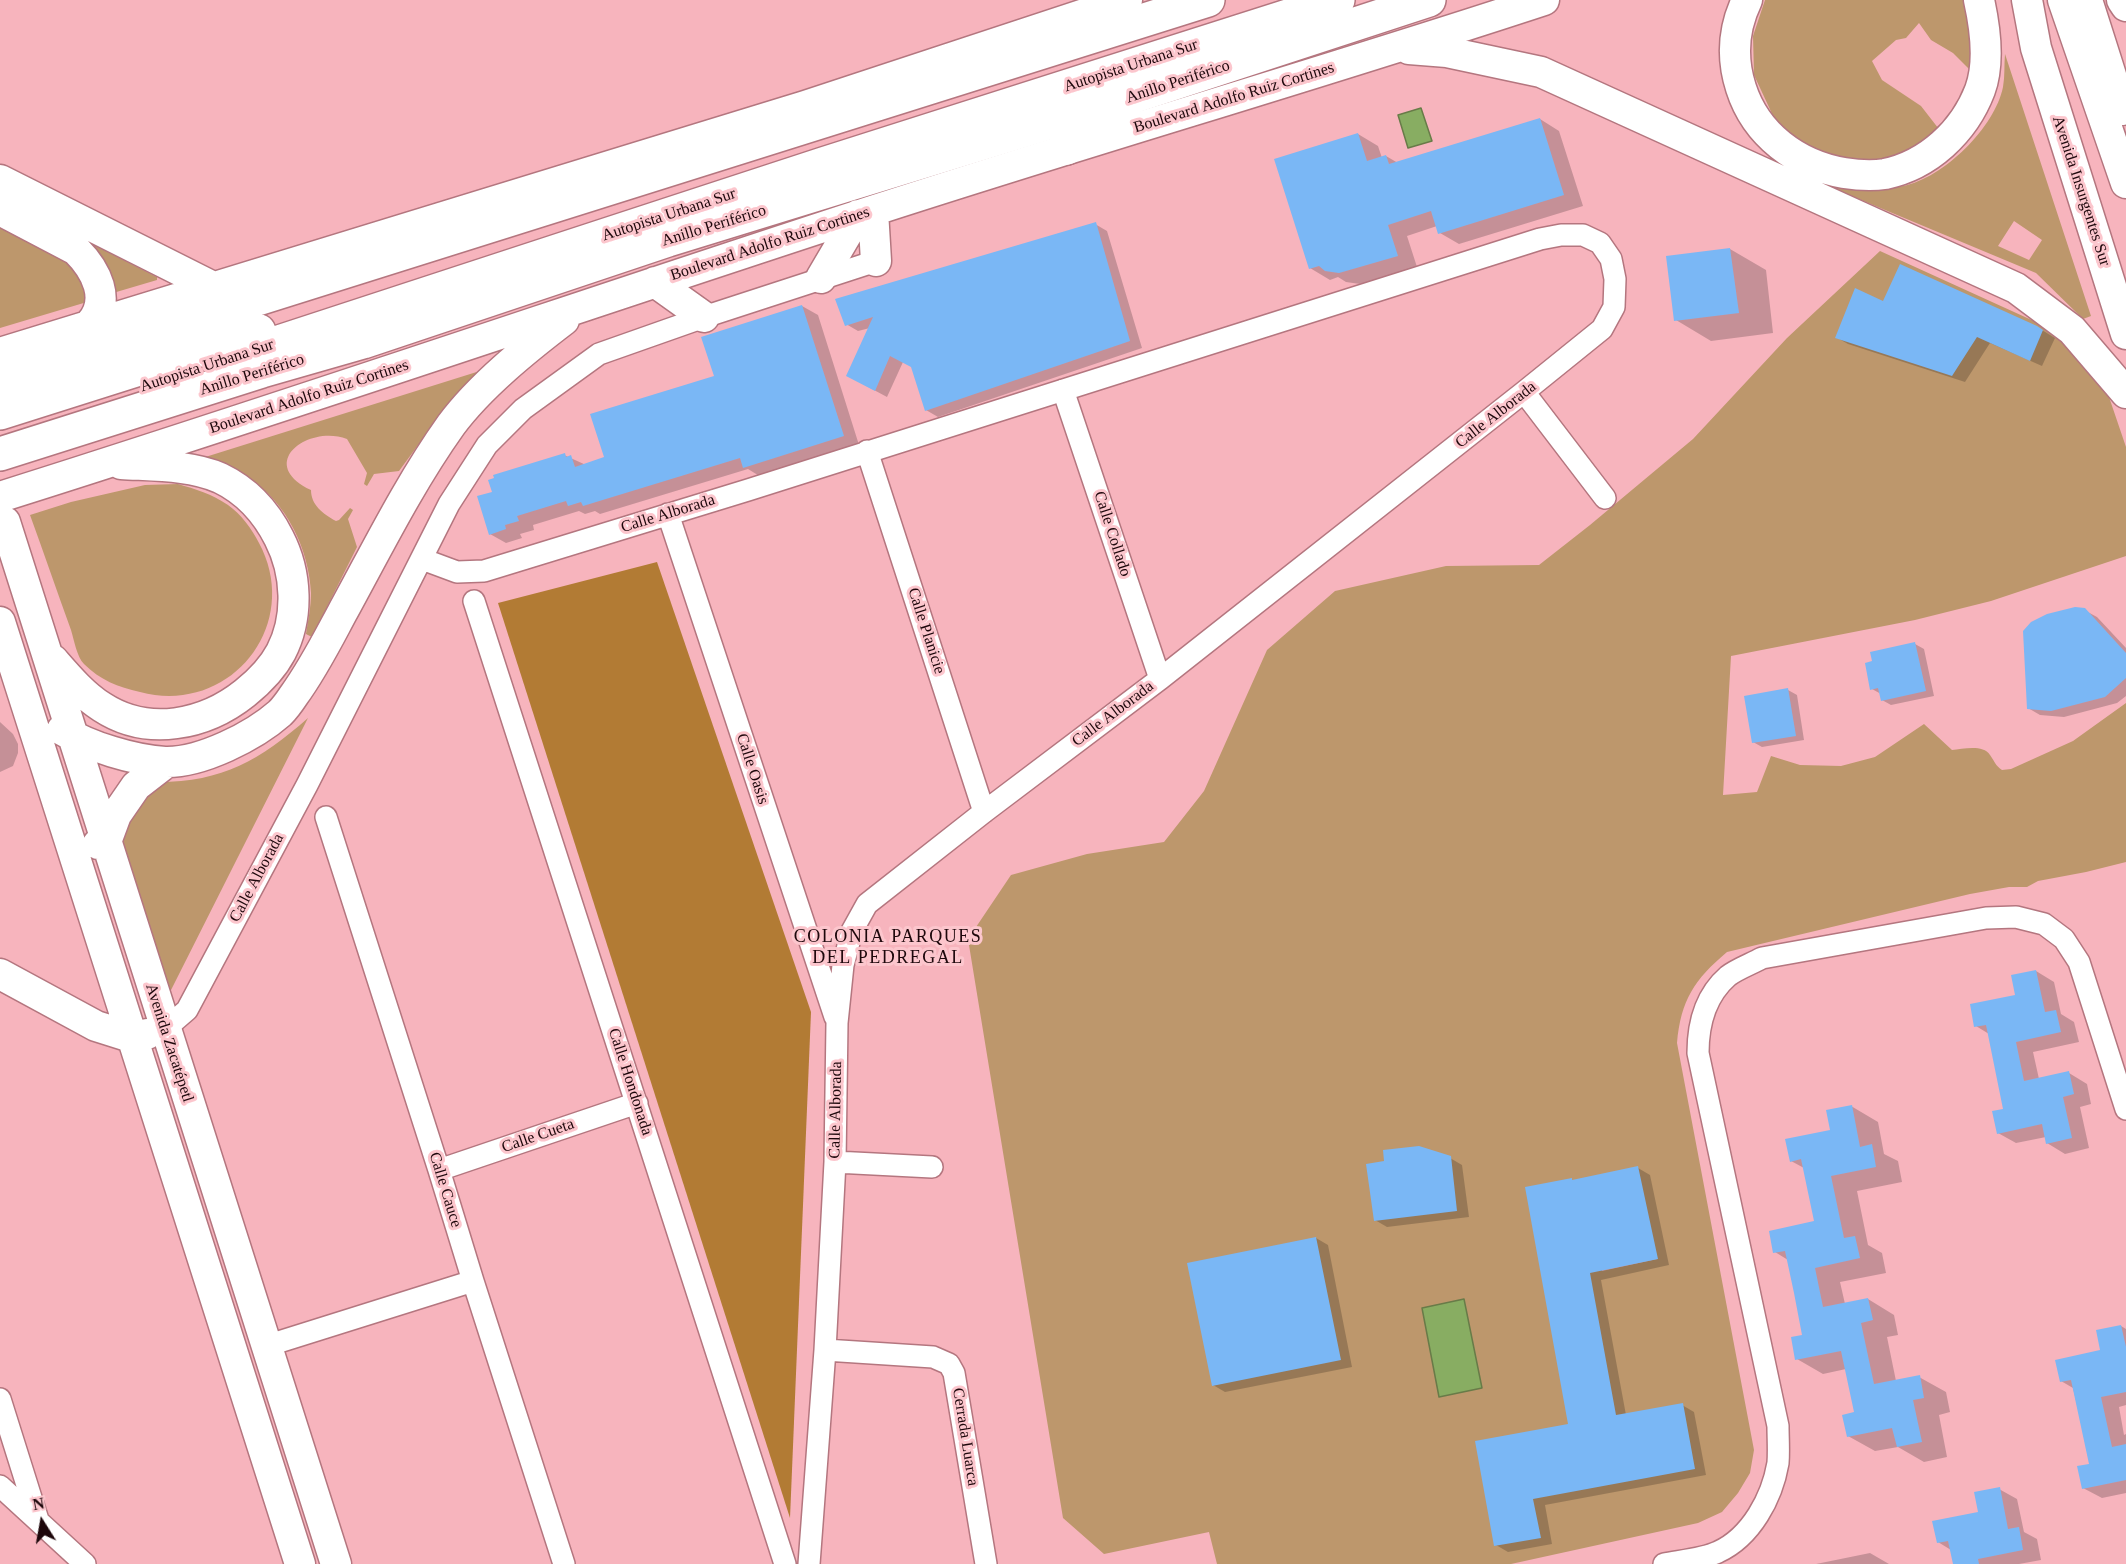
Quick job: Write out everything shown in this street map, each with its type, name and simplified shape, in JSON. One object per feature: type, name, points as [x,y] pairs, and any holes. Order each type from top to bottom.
[{"type":"highway","points":[[0,380],[1208,0]]},
{"type":"highway","name":"Autopista Urbana Sur","points":[[0,413],[1279,0]]},
{"type":"highway","name":"Autopista Urbana Sur","points":[[0,433],[834,160],[1338,0]]},
{"type":"highway","name":"Anillo Periférico","points":[[0,454],[262,371],[363,342],[668,240],[1098,108],[1429,0]]},
{"type":"highway","points":[[1067,148],[1115,117],[1225,75],[1246,60]]},
{"type":"highway","points":[[455,236],[805,106]]},
{"type":"main road","points":[[0,353],[805,106],[1127,0]]},
{"type":"main road","name":"Boulevard Adolfo Ruiz Cortines","points":[[2,510],[109,463],[655,282],[1067,148],[1397,48],[1544,0]]},
{"type":"main road","points":[[1748,0],[1736,27],[1734,58],[1740,85],[1752,114],[1779,145],[1805,161],[1833,171],[1867,175],[1901,169],[1926,157],[1945,143],[1966,116],[1981,88],[1984,69],[1984,31],[1979,0]]},
{"type":"main road","name":"Avenida Insurgentes Sur","points":[[2007,0],[2036,48]]},
{"type":"main road","name":"Avenida Insurgentes Sur","points":[[2027,0],[2036,48],[2126,334]]},
{"type":"main road","points":[[2063,0],[2126,183]]},
{"type":"main road","points":[[2087,0],[2126,121]]},
{"type":"main road","points":[[2122,0],[2126,6]]},
{"type":"main road","points":[[1397,48],[1448,52],[1541,72],[2016,288],[2072,330],[2126,393]]},
{"type":"main road","points":[[0,180],[215,288]]},
{"type":"main road","points":[[0,210],[76,250],[85,259],[96,279],[101,297],[98,312],[90,324]]},
{"type":"main road","points":[[866,213],[876,261]]},
{"type":"main road","points":[[821,278],[866,213]]},
{"type":"main road","points":[[655,282],[704,317]]},
{"type":"main road","points":[[29,709],[74,737],[124,755],[167,762],[196,756],[238,742],[281,712],[310,673],[401,504],[452,423],[488,384],[532,345],[584,306]]},
{"type":"main road","points":[[47,654],[100,707],[113,714],[141,722],[181,724],[218,711],[258,683],[274,664],[287,638],[293,602],[290,566],[274,529],[253,500],[231,484],[202,472],[109,463]]},
{"type":"main road","name":"Avenida Zacatépetl","points":[[2,510],[336,1564]]},
{"type":"main road","name":"Avenida Zacatépetl","points":[[0,622],[75,851],[300,1564]]},
{"type":"main road","points":[[75,851],[106,842],[116,815],[136,786],[167,762]]},
{"type":"main road","points":[[0,975],[96,1026],[134,1038]]},
{"type":"main road","name":"Calle Alborada","points":[[134,1038],[165,1029]]},
{"type":"street","name":"Calle Alborada","points":[[422,559],[457,572],[484,571],[1540,239],[1561,235],[1583,235],[1600,243],[1611,259],[1615,279],[1614,307],[1602,329],[1160,679],[867,904],[852,931],[843,965],[837,1023],[835,1162],[825,1350],[809,1564]]},
{"type":"street","name":"Calle Alborada","points":[[165,1029],[187,1010],[307,785],[449,504],[487,445],[523,409],[599,354],[876,261]]},
{"type":"street","name":"Calle Collado","points":[[1064,390],[1160,679]]},
{"type":"street","points":[[1524,392],[1605,498]]},
{"type":"street","name":"Calle Planicie","points":[[867,452],[984,812]]},
{"type":"street","name":"Calle Oasis","points":[[668,514],[837,1023]]},
{"type":"street","name":"Calle Hondonada","points":[[474,601],[785,1564]]},
{"type":"street","name":"Calle Cauce","points":[[326,817],[564,1564]]},
{"type":"street","points":[[1664,1564],[1717,1553],[1740,1537],[1758,1516],[1778,1463],[1778,1426],[1698,1053],[1698,1032],[1708,1001],[1729,976],[1762,958],[1986,918],[2016,917],[2044,924],[2064,939],[2079,962],[2126,1109]]},
{"type":"street","name":"Calle Cueta","points":[[440,1170],[636,1103]]},
{"type":"street","points":[[835,1162],[932,1167]]},
{"type":"street","points":[[266,1346],[473,1281]]},
{"type":"street","name":"Cerrada Luarca","points":[[825,1350],[933,1357],[949,1364],[954,1373],[986,1564]]},
{"type":"street","points":[[0,1400],[38,1521]]},
{"type":"street","points":[[0,1486],[85,1564]]},
{"type":"shaded area","points":[[1765,0],[1969,0],[1977,77],[1953,53],[1931,40],[1919,23],[1906,38],[1896,40],[1872,61],[1882,80],[1921,106],[1942,133],[1889,162],[1843,162],[1808,149],[1774,118],[1754,75],[1753,36]]},
{"type":"shaded area","points":[[2005,54],[2091,316],[2083,319],[2036,273],[1830,187],[1867,189],[1903,186],[1935,173],[1951,162],[1979,134],[1998,102],[2004,83]],"holes":[[[2014,221],[2042,240],[2029,260],[1998,246]]]},
{"type":"shaded area","points":[[1421,108],[1432,141],[1408,148],[1398,115]]},
{"type":"shaded area","points":[[0,223],[70,261],[86,279],[87,302],[0,328]]},
{"type":"shaded area","points":[[92,244],[157,277],[157,280],[113,293],[109,271]]},
{"type":"shaded area","points":[[1880,251],[2058,332],[2109,397],[2126,447],[2126,556],[1991,601],[1915,620],[1731,656],[1723,795],[1757,792],[1771,756],[1800,765],[1841,766],[1875,757],[1924,724],[1952,750],[1983,749],[2002,770],[2011,769],[2073,741],[2126,703],[2126,862],[2038,881],[2027,887],[2009,887],[1970,894],[1727,952],[1706,972],[1691,992],[1682,1015],[1677,1043],[1754,1450],[1750,1473],[1738,1493],[1722,1512],[1698,1523],[1511,1564],[1217,1564],[1209,1532],[1104,1554],[1063,1518],[968,939],[1011,875],[1087,854],[1164,842],[1204,791],[1267,650],[1335,591],[1446,566],[1539,565],[1693,439],[1787,338]],"holes":[[[1582,1178],[1657,1259],[1602,1271]]]},
{"type":"shaded area","points":[[483,370],[441,414],[399,471],[374,474],[367,486],[364,484],[367,473],[347,439],[332,436],[317,437],[304,441],[294,449],[288,458],[288,469],[295,479],[311,490],[313,500],[319,509],[336,521],[350,508],[353,510],[348,519],[357,547],[312,637],[306,634],[311,598],[309,577],[301,544],[285,514],[263,489],[250,479],[232,470],[199,459]]},
{"type":"shaded area","points":[[178,484],[222,501],[246,522],[259,543],[270,574],[272,604],[264,633],[250,657],[229,677],[203,690],[173,696],[140,692],[117,685],[103,679],[82,661],[30,515],[71,502],[145,485]]},
{"type":"shaded area","points":[[657,562],[811,1012],[790,1518],[498,603]]},
{"type":"shaded area","points":[[308,718],[169,994],[118,837],[158,782],[202,778],[239,766],[273,746]]},
{"type":"shaded area","points":[[1464,1299],[1482,1388],[1439,1397],[1422,1308]]},
{"type":"building","points":[[1540,118],[1564,195],[1438,234],[1431,211],[1388,225],[1398,256],[1339,273],[1325,271],[1319,266],[1309,269],[1274,159],[1358,133],[1367,161],[1386,155],[1389,164]]},
{"type":"building","points":[[1096,222],[1130,341],[925,411],[911,367],[890,356],[875,391],[846,376],[873,317],[845,326],[835,299]]},
{"type":"building","points":[[1730,248],[1739,313],[1674,321],[1666,256]]},
{"type":"building","points":[[1900,264],[2043,330],[2030,361],[1977,337],[1952,376],[1835,338],[1855,288],[1883,301]]},
{"type":"building","points":[[802,305],[844,436],[743,468],[740,458],[583,506],[581,502],[568,506],[566,501],[517,516],[519,521],[505,525],[506,529],[489,535],[477,496],[492,492],[488,480],[494,478],[493,475],[565,453],[566,457],[571,455],[575,467],[604,457],[590,414],[714,376],[701,337]]},
{"type":"building","points":[[2075,607],[2085,608],[2126,653],[2126,678],[2105,697],[2051,711],[2027,709],[2023,631],[2031,622],[2047,614]]},
{"type":"building","points":[[1915,642],[1926,691],[1881,701],[1878,688],[1870,690],[1865,663],[1872,661],[1870,652]]},
{"type":"building","points":[[1788,688],[1796,736],[1752,743],[1744,696]]},
{"type":"building","points":[[2036,970],[2045,1012],[2056,1010],[2061,1032],[2016,1042],[2024,1081],[2069,1071],[2074,1094],[2063,1097],[2072,1138],[2046,1144],[2042,1124],[1997,1134],[1992,1111],[2003,1109],[1986,1025],[1974,1027],[1970,1004],[2015,995],[2011,975]]},
{"type":"building","points":[[1852,1105],[1860,1147],[1872,1144],[1876,1167],[1831,1176],[1844,1238],[1855,1236],[1860,1258],[1815,1268],[1823,1307],[1868,1298],[1873,1320],[1861,1323],[1874,1384],[1920,1375],[1924,1398],[1913,1400],[1922,1442],[1897,1447],[1892,1428],[1847,1437],[1842,1415],[1854,1412],[1841,1351],[1795,1360],[1791,1337],[1802,1335],[1794,1293],[1785,1251],[1773,1253],[1769,1231],[1814,1221],[1801,1159],[1790,1162],[1785,1139],[1830,1130],[1826,1110]]},
{"type":"building","points":[[1419,1146],[1451,1156],[1457,1211],[1374,1221],[1366,1164],[1384,1161],[1383,1150]]},
{"type":"building","points":[[1638,1166],[1658,1259],[1590,1273],[1616,1415],[1683,1403],[1695,1469],[1533,1499],[1541,1538],[1494,1546],[1475,1441],[1568,1424],[1525,1187]]},
{"type":"building","points":[[1316,1237],[1341,1360],[1212,1386],[1187,1263]]},
{"type":"building","points":[[2121,1325],[2126,1347],[2126,1392],[2101,1397],[2112,1447],[2126,1444],[2126,1480],[2082,1489],[2077,1466],[2089,1464],[2071,1380],[2060,1382],[2055,1360],[2100,1350],[2096,1330]]},
{"type":"building","points":[[2000,1487],[2008,1529],[2019,1527],[2023,1550],[1978,1559],[1979,1564],[1953,1564],[1948,1541],[1937,1543],[1932,1521],[1978,1512],[1974,1492]]},
{"type":"district","name":"COLONIA PARQUES DEL PEDREGAL","points":[[888,947]]}]
